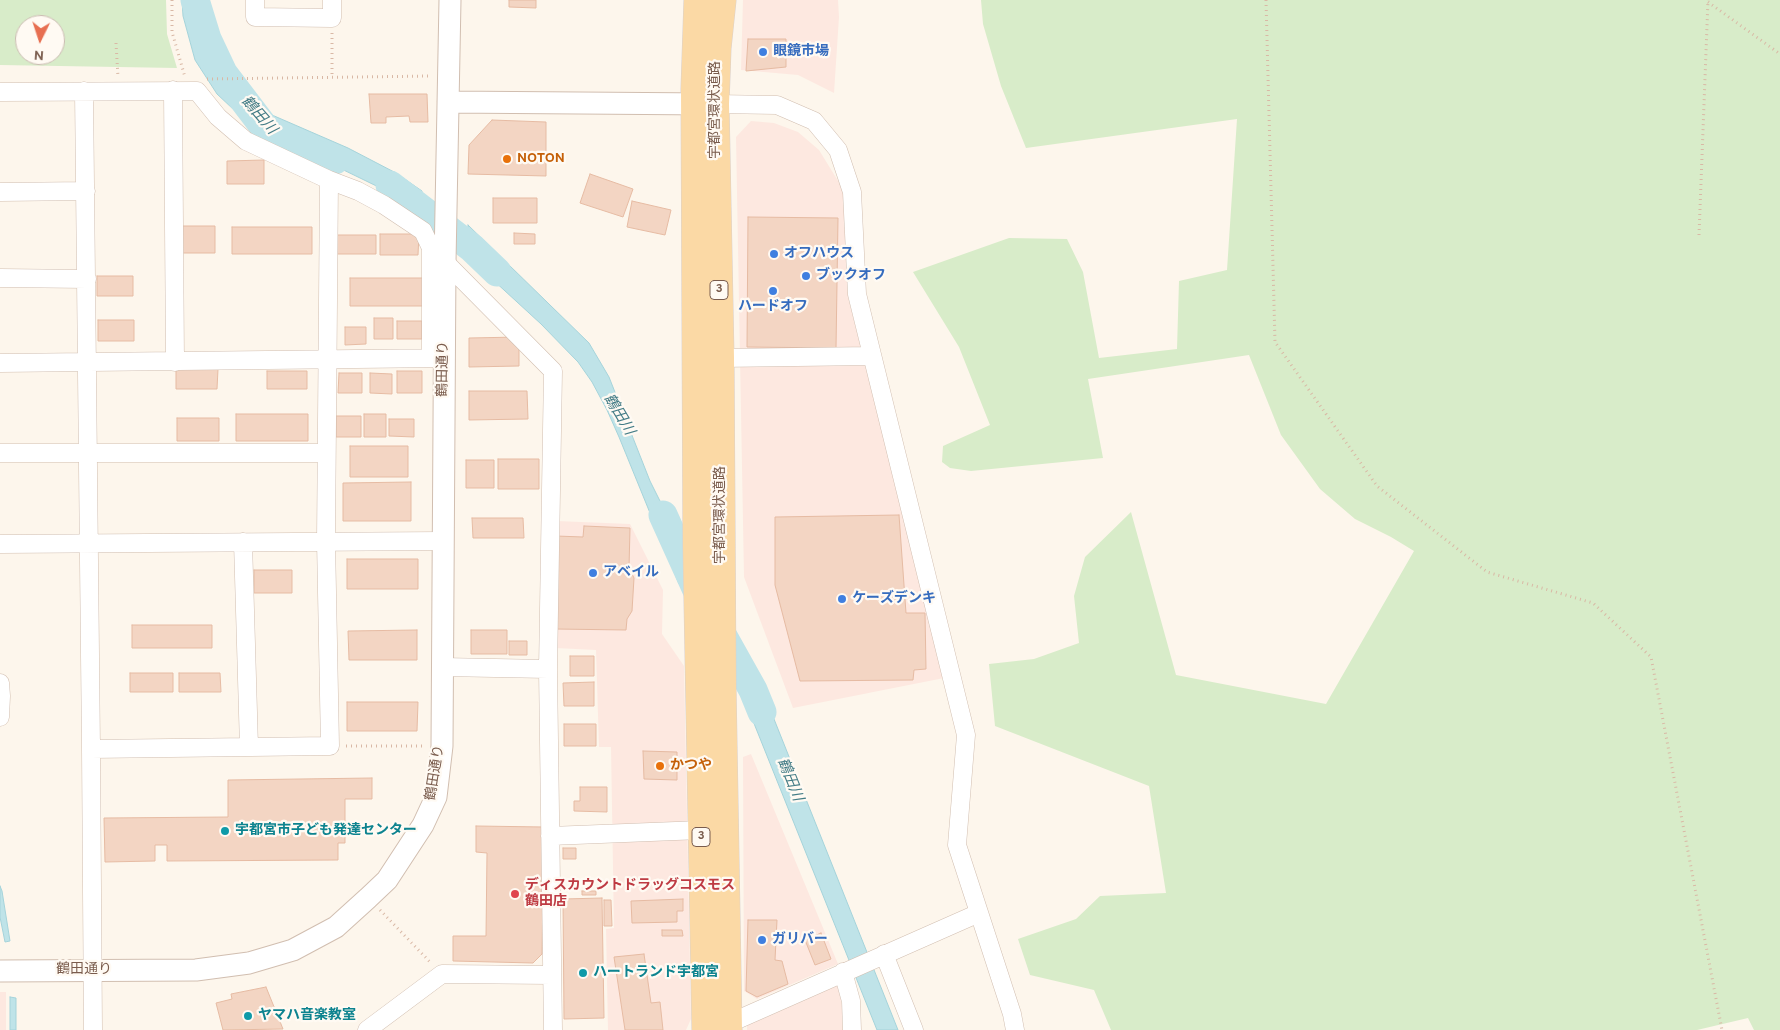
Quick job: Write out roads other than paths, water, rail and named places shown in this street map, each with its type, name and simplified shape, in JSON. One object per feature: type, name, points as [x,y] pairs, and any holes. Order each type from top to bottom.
[{"type":"main road","name":"宇都宮環状道路","points":[[698,0],[720,358],[722,687],[719,1028]]},
{"type":"main road","name":"宇都宮環状道路","points":[[719,1028],[701,830],[697,546],[705,104],[717,48],[722,0]]},
{"type":"street","points":[[255,0],[255,17],[332,18],[332,0]]},
{"type":"street","points":[[450,0],[448,102],[777,105],[814,121],[838,150],[852,192],[857,294],[966,735],[957,844],[1012,1014],[1015,1030]]},
{"type":"street","points":[[175,362],[179,85]]},
{"type":"street","points":[[0,92],[84,91],[179,85],[197,90],[218,117],[246,141],[329,180],[358,191],[384,205],[423,231],[431,248],[438,358],[88,363],[0,362]]},
{"type":"street","points":[[84,91],[90,544],[93,1030]]},
{"type":"street","name":"鶴田通り","points":[[0,971],[196,970],[249,963],[293,950],[336,927],[387,880],[423,825],[436,796],[442,746],[443,540],[438,358],[446,262],[448,102]]},
{"type":"street","points":[[91,749],[330,746],[326,542],[329,180]]},
{"type":"street","points":[[0,192],[86,192]]},
{"type":"street","points":[[446,262],[553,372],[548,669],[553,1030]]},
{"type":"street","points":[[0,278],[87,279]]},
{"type":"street","points":[[720,358],[872,356]]},
{"type":"street","points":[[0,453],[326,454]]},
{"type":"street","points":[[0,544],[443,540]]},
{"type":"street","points":[[243,542],[248,748]]},
{"type":"street","points":[[442,667],[548,669]]},
{"type":"street","points":[[0,692],[0,717]]},
{"type":"street","points":[[550,836],[701,830]]},
{"type":"street","points":[[719,1028],[979,913]]},
{"type":"street","points":[[884,954],[914,1030]]},
{"type":"street","points":[[843,972],[851,1000],[852,1030]]},
{"type":"street","points":[[367,1030],[442,974],[552,975]]},
{"type":"water","points":[[182,0],[192,0],[203,36],[214,61],[232,88],[250,103],[272,115],[348,148],[396,173],[422,191],[421,212],[397,196],[249,124],[217,94],[195,60],[183,16]]},
{"type":"water","points":[[468,225],[589,343],[609,377],[650,481],[679,539],[679,584],[619,437],[592,382],[578,362],[541,324],[468,257]]},
{"type":"water","points":[[746,666],[768,704],[898,1030],[877,1030],[745,701]]},
{"type":"water","points":[[0,886],[10,941],[5,942],[0,917]]},
{"type":"water","points":[[10,997],[16,998],[16,1030],[10,1030]]},
{"type":"waterway","name":"鶴田川","points":[[195,0],[207,39],[223,73],[268,132],[287,146],[335,160]]},
{"type":"waterway","name":"鶴田川","points":[[390,185],[472,248],[497,272]]},
{"type":"waterway","name":"鶴田川","points":[[663,515],[696,588],[753,690],[762,712]]},
{"type":"place","name":"眼鏡市場","points":[[763,52]]},
{"type":"place","name":"NOTON","points":[[507,159]]},
{"type":"place","name":"オフハウス","points":[[774,254]]},
{"type":"place","name":"ブックオフ","points":[[806,276]]},
{"type":"place","name":"ハードオフ","points":[[773,291]]},
{"type":"place","name":"アベイル","points":[[593,573]]},
{"type":"place","name":"ケーズデンキ","points":[[842,599]]},
{"type":"place","name":"かつや","points":[[660,766]]},
{"type":"place","name":"宇都宮市子ども発達センター","points":[[225,831]]},
{"type":"place","name":"ディスカウントドラッグコスモス 鶴田店","points":[[515,894]]},
{"type":"place","name":"ガリバー","points":[[762,940]]},
{"type":"place","name":"ハートランド宇都宮","points":[[583,973]]},
{"type":"place","name":"ヤマハ音楽教室","points":[[248,1016]]}]
